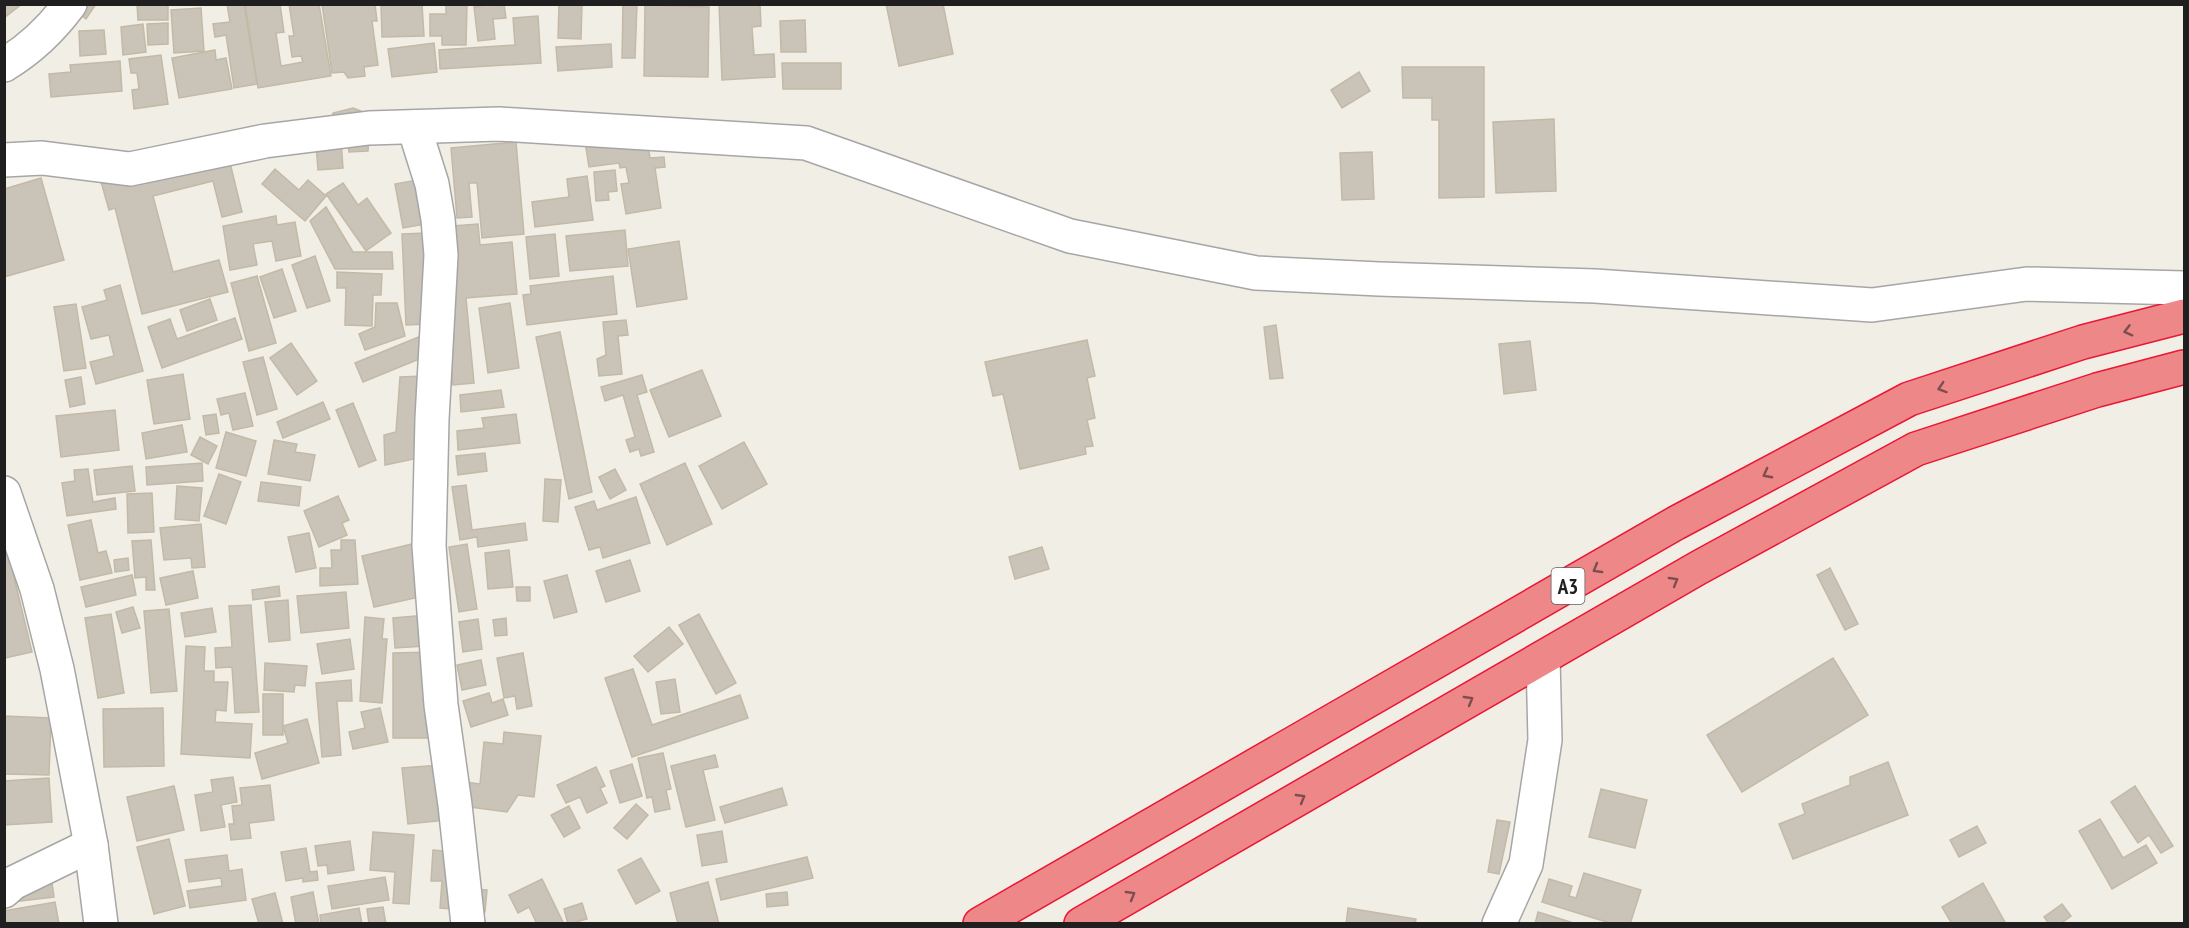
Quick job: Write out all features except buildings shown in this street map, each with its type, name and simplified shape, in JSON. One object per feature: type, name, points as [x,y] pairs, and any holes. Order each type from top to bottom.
[{"type":"highway","name":"A3","points":[[980,924],[1676,523],[1909,399],[2083,342],[2184,316]]},
{"type":"highway","name":"A3","points":[[1081,924],[1698,568],[1916,449],[2097,390],[2184,367]]},
{"type":"street","points":[[4,65],[14,59],[60,18],[70,4]]},
{"type":"street","points":[[4,160],[42,158],[130,169],[265,141],[369,128],[499,124],[806,144],[1070,236],[1256,273],[1595,286],[1872,305],[2027,284],[2184,288]]},
{"type":"street","points":[[414,127],[432,184],[441,255],[432,419],[429,546],[441,705],[468,924]]},
{"type":"street","points":[[4,493],[40,600],[57,669],[91,845],[101,924]]},
{"type":"street","points":[[1499,924],[1526,864],[1545,740],[1543,658]]},
{"type":"street","points":[[4,891],[14,883],[91,845]]}]
